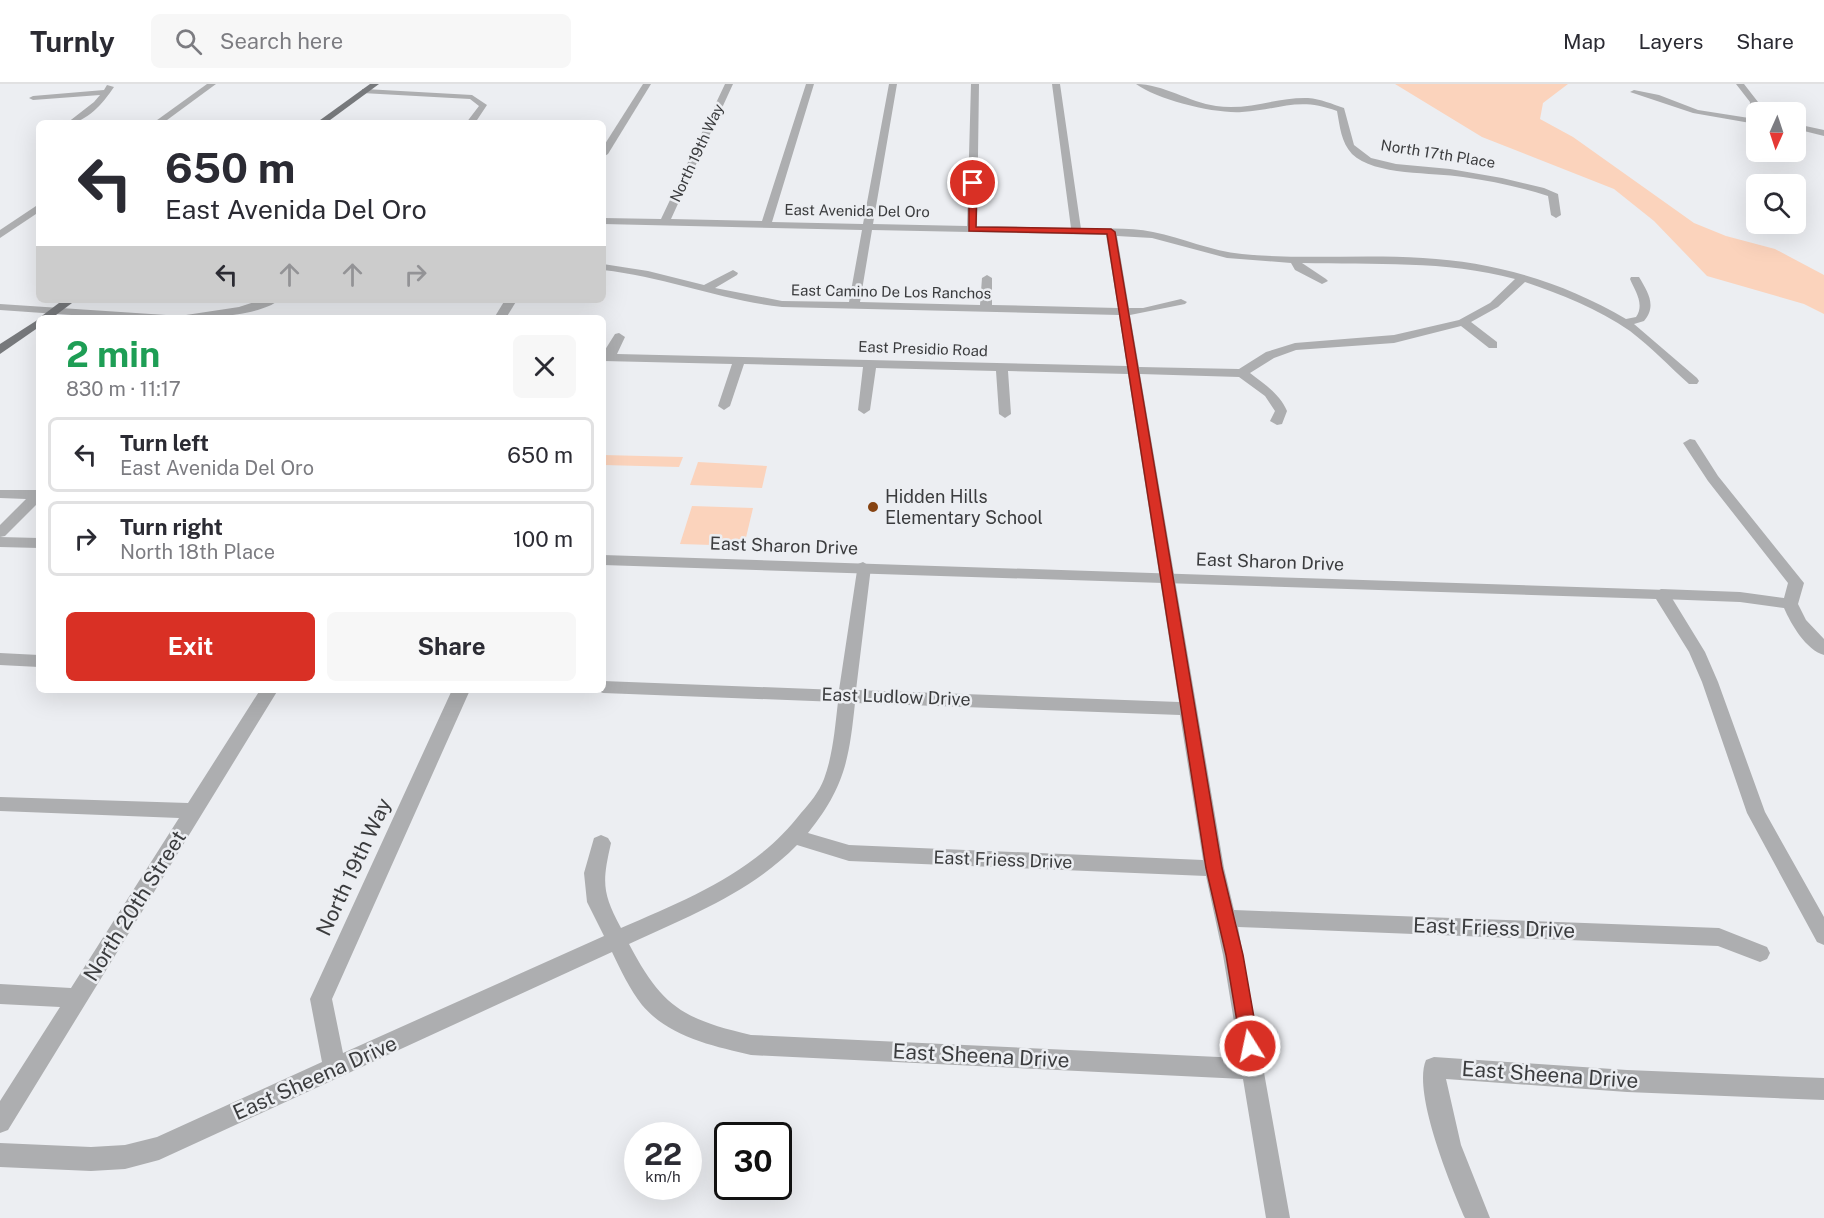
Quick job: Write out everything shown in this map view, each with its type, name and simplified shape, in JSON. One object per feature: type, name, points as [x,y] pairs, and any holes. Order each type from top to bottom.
[{"type":"main road","points":[[324,120],[375,84]]},
{"type":"main road","points":[[49,315],[66,303]]},
{"type":"main road","points":[[0,350],[36,324]]},
{"type":"street","points":[[75,120],[97,104],[112,84]]},
{"type":"street","points":[[162,120],[212,84]]},
{"type":"street","points":[[606,149],[647,84]]},
{"type":"street","name":"North 19th Way","points":[[665,222],[729,84]]},
{"type":"street","points":[[766,224],[810,84]]},
{"type":"street","points":[[854,306],[893,84]]},
{"type":"street","points":[[972,229],[975,84]]},
{"type":"street","points":[[1056,84],[1076,231]]},
{"type":"street","name":"North 17th Place","points":[[1140,84],[1211,108],[1255,109],[1281,101],[1297,100],[1329,105],[1341,110],[1350,146],[1368,159],[1392,167],[1449,172],[1531,187],[1553,194],[1556,215]]},
{"type":"street","points":[[1740,84],[1754,102]]},
{"type":"street","points":[[365,91],[472,98],[483,105],[473,120]]},
{"type":"street","points":[[33,98],[106,92]]},
{"type":"street","points":[[1634,92],[1661,96],[1681,106],[1712,116],[1746,120]]},
{"type":"street","points":[[1806,129],[1824,133]]},
{"type":"street","points":[[0,235],[36,209]]},
{"type":"street","name":"East Avenida Del Oro","points":[[606,221],[1111,232],[1159,235],[1223,255],[1448,263],[1523,278],[1578,298],[1624,323],[1647,339],[1693,381]]},
{"type":"street","points":[[1111,232],[1169,578],[1214,868],[1234,955],[1278,1218]]},
{"type":"street","points":[[1294,259],[1299,268],[1322,281]]},
{"type":"street","name":"East Camino De Los Ranchos","points":[[606,267],[668,277],[704,290],[762,303],[1124,312],[1143,311],[1181,302]]},
{"type":"street","points":[[704,290],[733,273]]},
{"type":"street","points":[[986,309],[987,278]]},
{"type":"street","points":[[1277,421],[1281,411],[1277,401],[1268,391],[1242,373],[1270,355],[1295,347],[1394,339],[1462,321],[1494,304],[1523,278]]},
{"type":"street","points":[[1624,323],[1640,319],[1646,310],[1647,303],[1635,279]]},
{"type":"street","points":[[230,315],[264,303]]},
{"type":"street","points":[[0,307],[124,315]]},
{"type":"street","points":[[1462,321],[1493,345]]},
{"type":"street","points":[[606,357],[619,337]]},
{"type":"street","name":"East Presidio Road","points":[[606,357],[1242,373]]},
{"type":"street","points":[[724,406],[739,361]]},
{"type":"street","points":[[864,410],[870,364]]},
{"type":"street","points":[[1002,367],[1005,414]]},
{"type":"street","points":[[1690,443],[1713,478],[1796,583],[1790,604],[1799,623],[1824,650]]},
{"type":"street","points":[[0,494],[36,494]]},
{"type":"street","points":[[0,533],[36,496]]},
{"type":"street","points":[[0,542],[36,543]]},
{"type":"street","name":"East Sharon Drive","points":[[606,560],[1661,594],[1740,597],[1790,604]]},
{"type":"street","name":"East Sheena Drive","points":[[0,1155],[91,1159],[125,1157],[159,1148],[720,893],[781,851],[824,798],[835,775],[863,567]]},
{"type":"street","points":[[1661,594],[1696,652],[1710,682],[1756,813],[1824,936]]},
{"type":"street","points":[[0,659],[36,661]]},
{"type":"street","name":"East Ludlow Drive","points":[[606,687],[1188,709]]},
{"type":"street","name":"North 20th Street","points":[[0,1122],[267,693]]},
{"type":"street","name":"North 19th Way","points":[[335,1069],[321,999],[460,693]]},
{"type":"street","points":[[0,804],[193,811]]},
{"type":"street","name":"East Friess Drive","points":[[794,836],[849,853],[1214,868]]},
{"type":"street","name":"East Sheena Drive","points":[[601,843],[594,873],[597,902],[624,955],[651,998],[672,1017],[709,1035],[751,1045],[1254,1069]]},
{"type":"street","name":"East Friess Drive","points":[[1225,918],[1719,937],[1760,953]]},
{"type":"street","points":[[0,994],[78,998]]},
{"type":"street","name":"East Sheena Drive","points":[[1478,1218],[1451,1151],[1435,1091],[1434,1068],[1571,1078],[1824,1089]]},
{"type":"shaded area","points":[[1395,84],[1568,84],[1543,103],[1540,119],[1573,137],[1694,223],[1726,236],[1775,249],[1824,275],[1824,314],[1804,304],[1707,276],[1654,221],[1614,189],[1482,137]]},
{"type":"shaded area","points":[[606,455],[683,457],[679,467],[606,465]]},
{"type":"shaded area","points":[[698,462],[767,466],[762,488],[690,485]]},
{"type":"shaded area","points":[[692,506],[753,508],[744,546],[680,544]]},
{"type":"place","name":"Hidden Hills Elementary School","points":[[873,507]]},
{"type":"route","points":[[973,183],[972,229],[1111,232],[1169,578],[1214,868],[1234,955],[1250,1046]]}]
